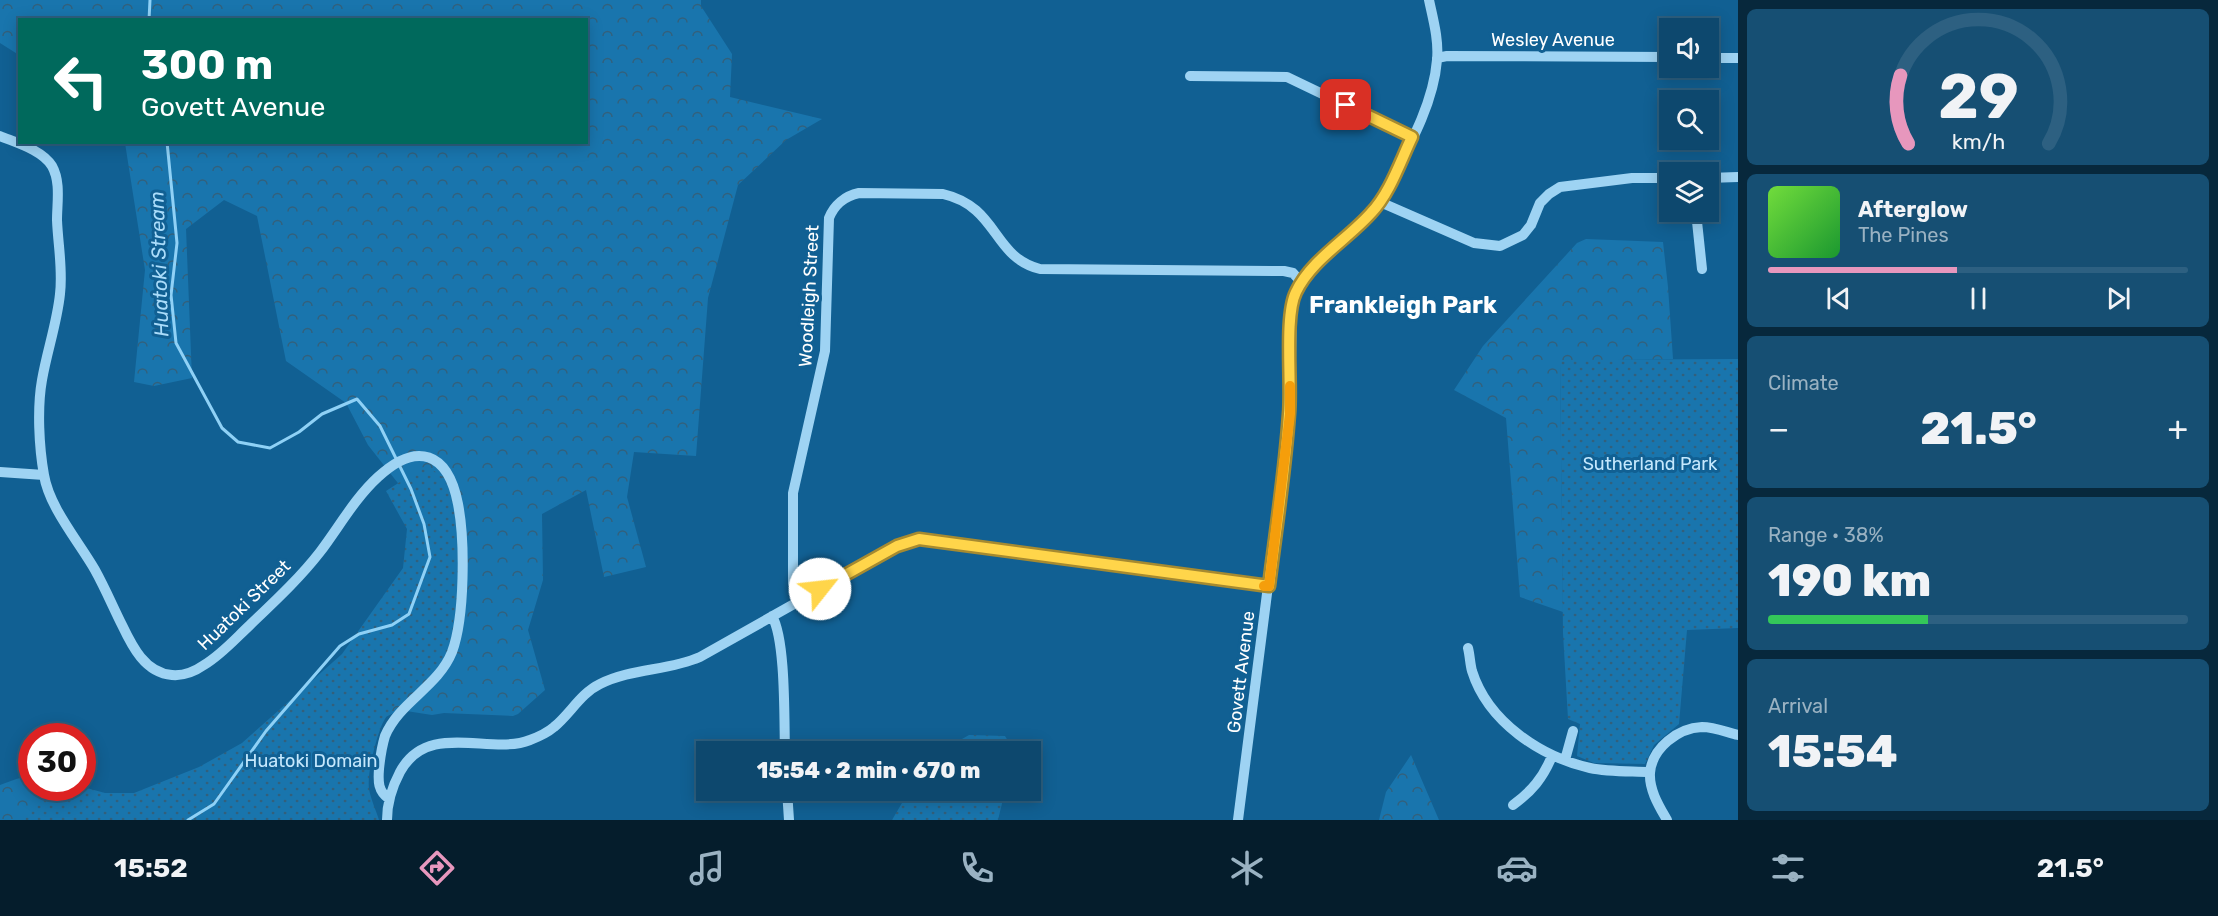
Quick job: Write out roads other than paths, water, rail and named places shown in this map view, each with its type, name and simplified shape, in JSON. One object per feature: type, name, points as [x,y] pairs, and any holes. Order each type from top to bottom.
[{"type":"street","name":"Govett Avenue","points":[[1238,820],[1290,414],[1291,314],[1294,295],[1301,282],[1380,202],[1412,137],[1428,99],[1437,58],[1436,36],[1429,0]]},
{"type":"street","name":"Wesley Avenue","points":[[1437,58],[1448,56],[1659,57]]},
{"type":"street","points":[[1719,58],[1738,58]]},
{"type":"street","points":[[1190,76],[1287,77],[1412,137]]},
{"type":"street","name":"Huatoki Street","points":[[0,136],[45,159],[51,166],[57,184],[57,226],[62,277],[40,395],[46,485],[96,572],[136,652],[152,668],[171,675],[192,672],[203,666],[251,624],[307,568],[359,497],[379,475],[411,456],[422,454],[444,467],[452,482],[461,529],[461,586],[456,635],[451,653],[434,682],[400,713],[385,737],[378,786],[382,794],[389,798],[387,820]]},
{"type":"street","points":[[1719,178],[1738,177]]},
{"type":"street","points":[[1380,202],[1474,243],[1500,246],[1523,235],[1531,225],[1540,203],[1560,187],[1632,178],[1659,178]]},
{"type":"street","name":"Woodleigh Street","points":[[801,600],[793,583],[795,474],[821,375],[825,351],[829,218],[836,206],[848,196],[859,193],[955,196],[979,211],[1019,261],[1040,269],[1284,271],[1293,273],[1301,282]]},
{"type":"street","points":[[1697,222],[1702,269]]},
{"type":"street","points":[[0,472],[44,475]]},
{"type":"street","points":[[389,798],[403,766],[418,752],[445,743],[509,744],[526,741],[554,727],[597,686],[628,673],[682,665],[897,546],[919,539],[1269,586]]},
{"type":"street","points":[[772,616],[776,623],[780,647],[784,741]]},
{"type":"street","points":[[1468,648],[1473,672],[1493,708],[1523,738],[1552,756],[1565,760],[1605,770],[1650,772]]},
{"type":"street","points":[[1667,820],[1656,800],[1650,772],[1662,748],[1681,731],[1705,727],[1738,735]]},
{"type":"street","points":[[1565,760],[1573,731]]},
{"type":"street","points":[[1513,806],[1532,791],[1552,756]]},
{"type":"street","points":[[788,801],[789,820]]},
{"type":"waterway","name":"Huatoki Stream","points":[[149,18],[150,0]]},
{"type":"waterway","name":"Huatoki Stream","points":[[167,144],[177,243],[171,295],[176,343],[222,428],[238,442],[270,448],[299,432],[322,414],[357,399],[380,426],[411,489],[424,524],[430,557],[409,614],[392,625],[359,634],[340,646],[266,731],[214,804],[188,820]]},
{"type":"district","name":"Frankleigh Park","points":[[1403,305]]},
{"type":"park label","name":"Sutherland Park","points":[[1650,464]]},
{"type":"park label","name":"Huatoki Domain","points":[[311,761]]}]
